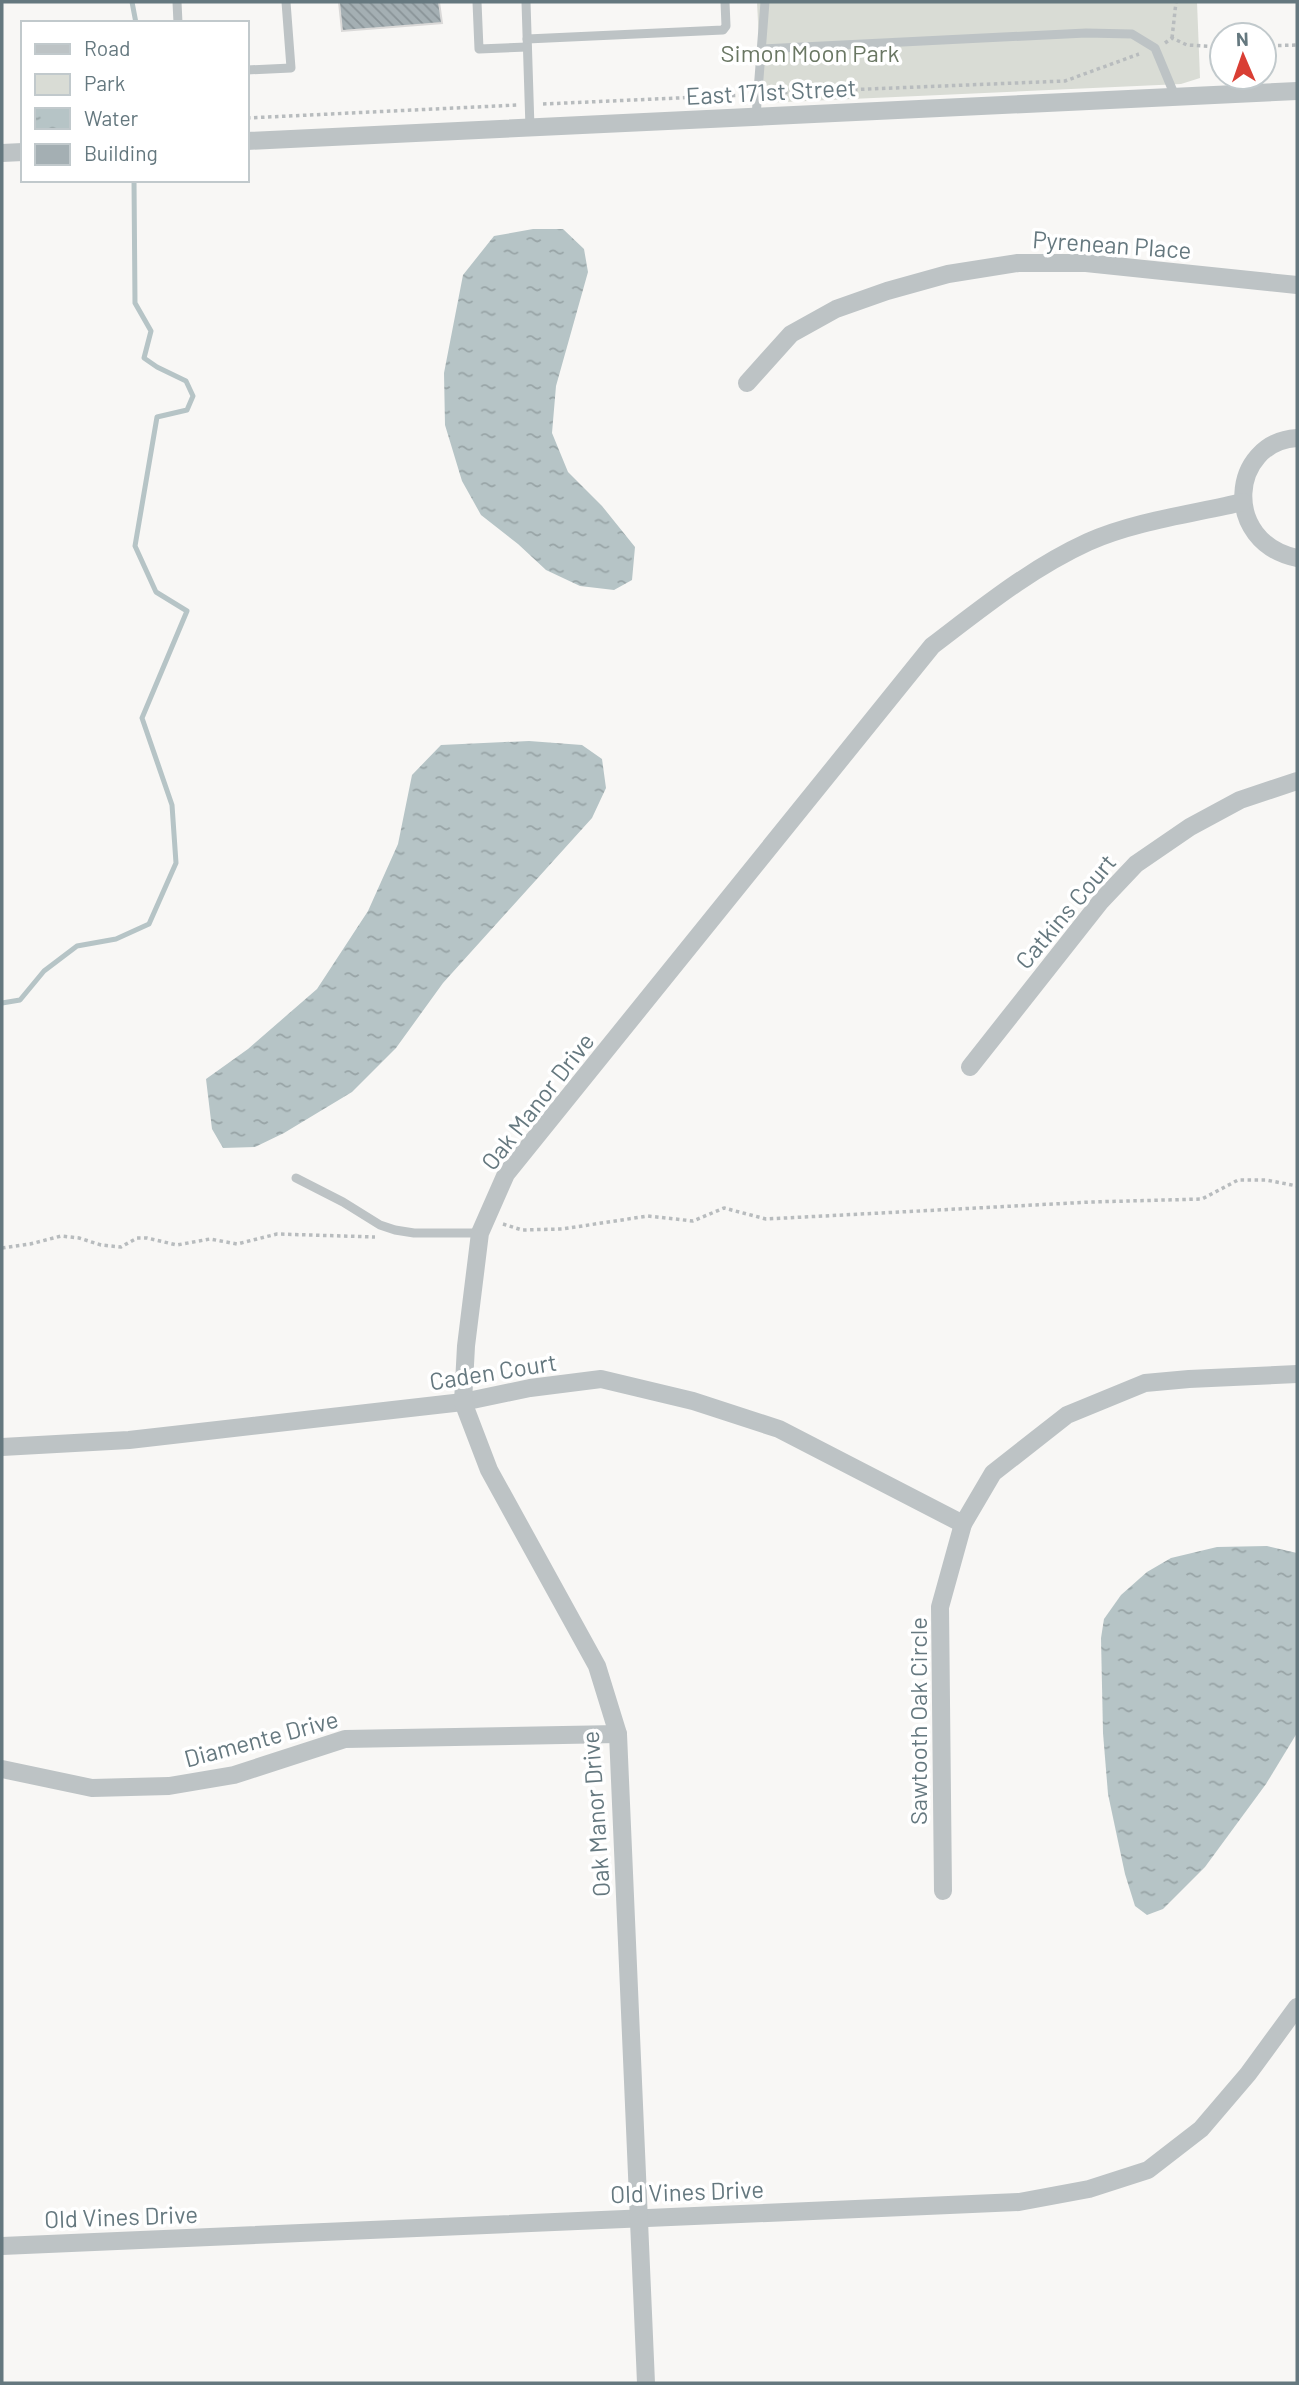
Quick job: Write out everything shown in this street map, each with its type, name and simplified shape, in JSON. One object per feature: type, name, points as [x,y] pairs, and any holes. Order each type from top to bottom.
[{"type":"street","name":"East 171st Street","points":[[248,141],[1297,91]]},
{"type":"street","points":[[2,153],[21,152]]},
{"type":"street","name":"Pyrenean Place","points":[[747,383],[791,334],[836,309],[887,290],[948,274],[1018,263],[1086,263],[1297,285]]},
{"type":"street","points":[[1297,438],[1275,444],[1261,454],[1247,477],[1243,502],[1247,519],[1255,534],[1267,547],[1297,558]]},
{"type":"street","name":"Oak Manor Drive","points":[[646,2383],[618,1734],[597,1665],[489,1469],[463,1402],[466,1346],[483,1226],[506,1174],[932,646],[1045,565],[1089,542],[1128,528],[1243,502]]},
{"type":"street","name":"Catkins Court","points":[[970,1067],[1101,901],[1136,864],[1190,827],[1240,800],[1297,781]]},
{"type":"street","name":"Sawtooth Oak Circle","points":[[943,1891],[940,1607],[963,1524],[993,1473],[1067,1415],[1145,1383],[1297,1374]]},
{"type":"street","name":"Caden Court","points":[[2,1447],[129,1440],[463,1402],[530,1388],[601,1379],[693,1401],[779,1429],[963,1524]]},
{"type":"street","name":"Diamente Drive","points":[[2,1769],[92,1788],[169,1786],[234,1775],[345,1739],[618,1734]]},
{"type":"street","name":"Old Vines Drive","points":[[2,2246],[1019,2202],[1090,2189],[1148,2170],[1201,2129],[1248,2074],[1297,2007]]},
{"type":"lane","points":[[177,2],[178,21]]},
{"type":"lane","points":[[248,70],[291,68],[286,2]]},
{"type":"lane","points":[[477,2],[479,49],[527,43],[723,30],[726,26],[725,2]]},
{"type":"lane","points":[[526,2],[530,128]]},
{"type":"lane","points":[[756,116],[765,2]]},
{"type":"lane","points":[[761,49],[1086,33],[1132,34],[1155,48],[1174,96]]},
{"type":"lane","points":[[296,1178],[380,1225],[395,1230],[414,1233],[483,1226]]},
{"type":"path","points":[[1172,38],[1176,2]]},
{"type":"path","points":[[1172,38],[1187,45],[1208,46]]},
{"type":"path","points":[[248,117],[1065,80],[1155,48],[1172,38]]},
{"type":"path","points":[[1278,46],[1297,45]]},
{"type":"path","points":[[483,1226],[522,1230],[562,1229],[648,1216],[693,1221],[724,1208],[766,1219],[1202,1199],[1238,1180],[1273,1181],[1297,1186]]},
{"type":"path","points":[[2,1248],[61,1236],[121,1247],[138,1238],[177,1245],[210,1239],[237,1244],[277,1234],[382,1238]]},
{"type":"green space","name":"Simon Moon Park","points":[[757,2],[1197,2],[1200,78],[1181,84],[762,103]]},
{"type":"water","points":[[533,229],[563,229],[584,249],[588,272],[556,386],[552,433],[568,472],[602,506],[635,547],[632,580],[614,590],[580,586],[546,570],[481,515],[462,481],[445,425],[444,373],[463,275],[494,236]]},
{"type":"water","points":[[529,741],[582,745],[602,759],[606,788],[592,818],[443,983],[396,1048],[352,1092],[284,1133],[255,1147],[223,1148],[212,1129],[206,1079],[248,1049],[317,989],[368,911],[398,844],[412,775],[441,745]]},
{"type":"water","points":[[1267,1546],[1297,1553],[1297,1733],[1266,1784],[1205,1867],[1163,1909],[1147,1915],[1135,1906],[1125,1874],[1108,1794],[1103,1733],[1101,1638],[1104,1619],[1121,1595],[1147,1572],[1171,1558],[1217,1547]]},
{"type":"building","points":[[339,2],[439,2],[442,23],[342,31]]},
{"type":"waterway","points":[[132,2],[136,21]]},
{"type":"waterway","points":[[2,1003],[20,1000],[44,971],[77,946],[116,939],[149,924],[176,863],[172,805],[142,718],[187,611],[156,592],[135,546],[157,417],[187,410],[193,396],[186,381],[144,358],[151,331],[135,303],[134,182]]}]
